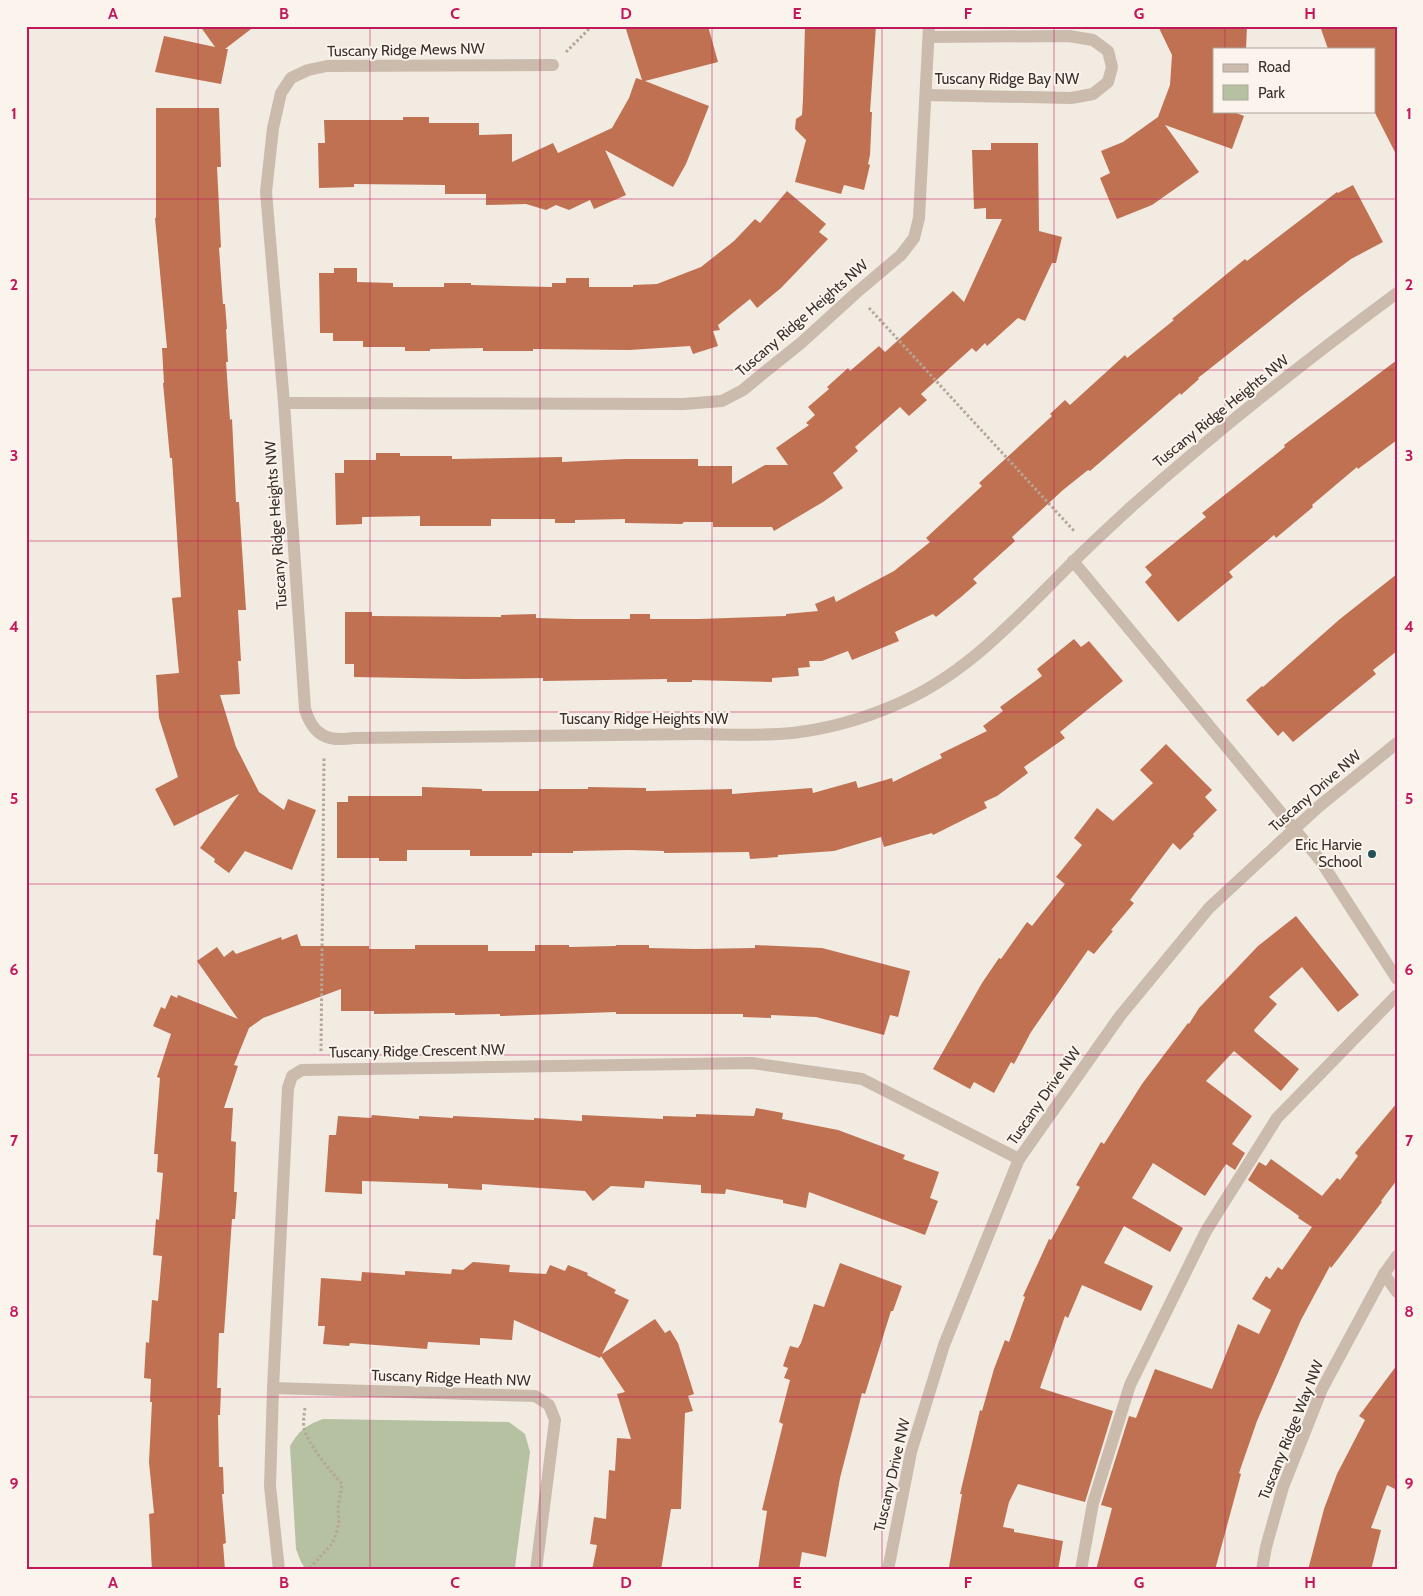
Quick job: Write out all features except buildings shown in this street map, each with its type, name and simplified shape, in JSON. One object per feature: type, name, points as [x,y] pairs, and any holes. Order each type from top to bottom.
[{"type":"street","name":"Tuscany Ridge Bay NW","points":[[926,95],[1070,98],[1093,94],[1108,82],[1112,67],[1108,51],[1093,40],[1077,37],[929,32]]},
{"type":"street","name":"Tuscany Ridge Heights NW","points":[[929,32],[919,218],[914,238],[901,255],[780,360],[742,390],[722,401],[683,404],[284,403],[305,709],[315,729],[325,736],[337,740],[354,738],[751,735],[794,733],[845,723],[896,705],[930,687],[963,666],[1016,619],[1088,546],[1219,431],[1312,357],[1397,293]]},
{"type":"street","name":"Tuscany Ridge Mews NW","points":[[284,403],[266,192],[277,106],[281,93],[291,78],[308,70],[327,66],[553,65]]},
{"type":"street","points":[[1073,561],[1320,860],[1397,979]]},
{"type":"street","name":"Tuscany Drive NW","points":[[888,1570],[911,1452],[944,1345],[1019,1159],[1120,1016],[1209,908],[1317,808],[1397,743]]},
{"type":"street","points":[[1080,1570],[1093,1503],[1130,1385],[1206,1231],[1277,1118],[1397,995]]},
{"type":"street","name":"Tuscany Ridge Crescent NW","points":[[279,1570],[270,1486],[272,1388],[288,1088],[292,1076],[302,1070],[752,1063],[862,1079],[1019,1159]]},
{"type":"street","name":"Tuscany Ridge Way NW","points":[[1262,1570],[1266,1547],[1283,1487],[1322,1389],[1384,1274],[1397,1256]]},
{"type":"street","points":[[1384,1274],[1397,1292]]},
{"type":"street","name":"Tuscany Ridge Heath NW","points":[[272,1388],[535,1396],[549,1405],[556,1420],[536,1570]]},
{"type":"path","points":[[553,65],[592,26]]},
{"type":"path","points":[[856,293],[1088,546]]},
{"type":"path","points":[[320,1069],[325,736]]},
{"type":"path","points":[[305,1389],[304,1429],[308,1439],[323,1461],[342,1484],[336,1534],[332,1544],[308,1570]]},
{"type":"path","points":[[26,1524],[26,1540]]},
{"type":"green space","points":[[323,1419],[509,1422],[525,1434],[530,1452],[515,1567],[513,1570],[306,1570],[296,1549],[290,1446],[304,1429]]},
{"type":"place","name":"Eric Harvie School","points":[[1372,854]]}]
